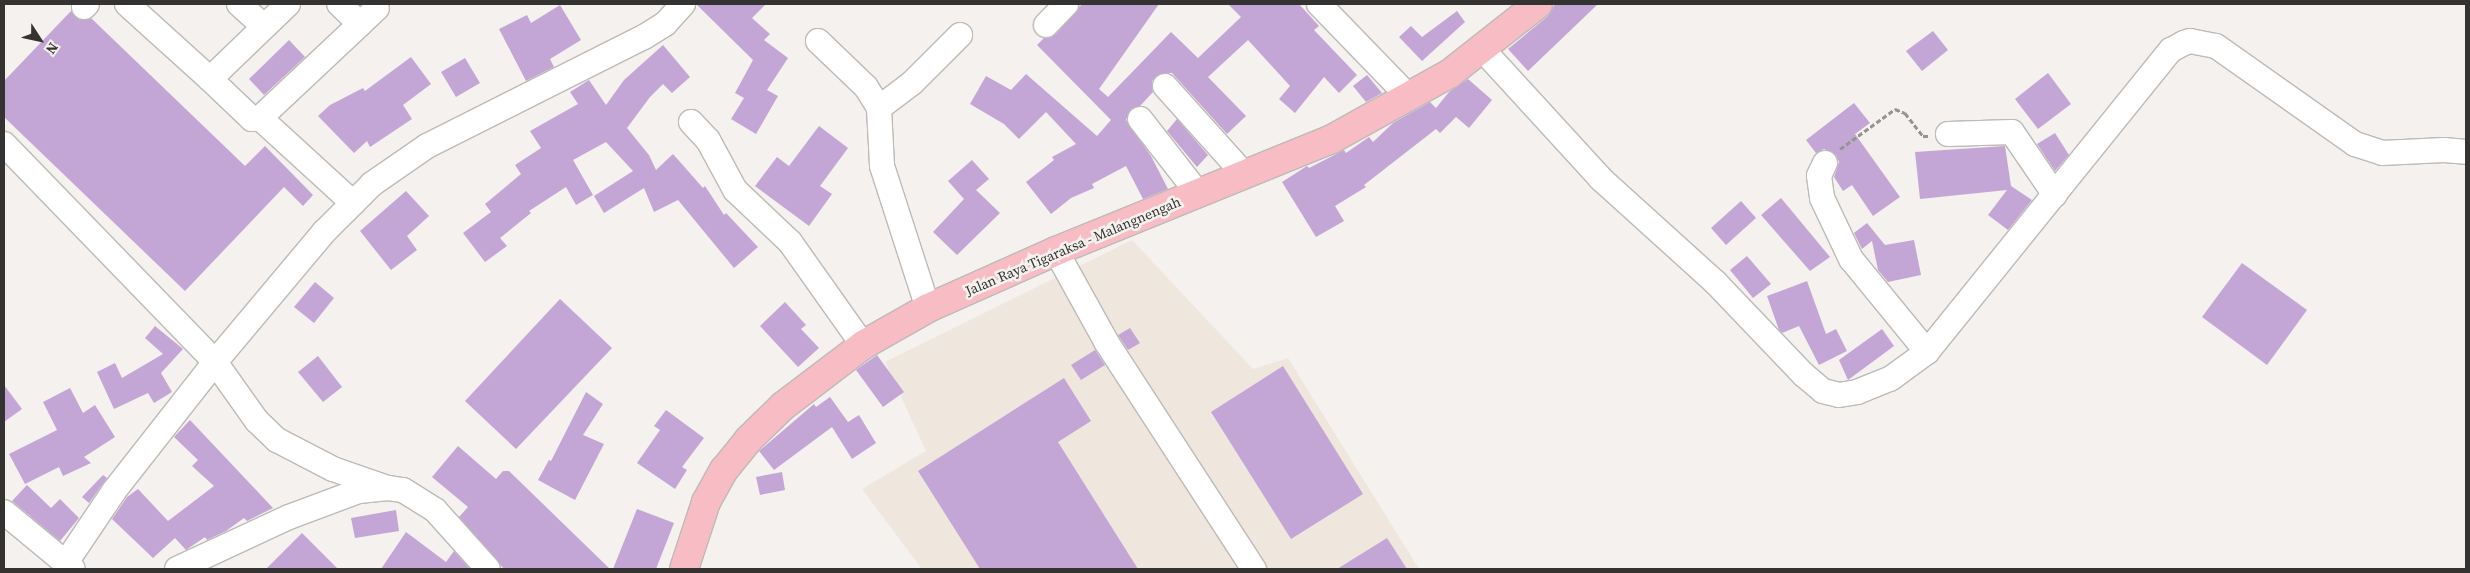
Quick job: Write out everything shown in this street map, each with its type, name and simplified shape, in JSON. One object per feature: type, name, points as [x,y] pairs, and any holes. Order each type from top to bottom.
[{"type":"main road","name":"Jalan Raya Tigaraksa - Malangnengah","points":[[684,569],[706,502],[724,470],[748,440],[783,406],[863,346],[928,308],[1056,251],[1197,192],[1332,139],[1449,74],[1483,50],[1538,4]]},
{"type":"street","points":[[127,4],[210,78],[252,119],[260,118],[377,8]]},
{"type":"street","points":[[238,4],[262,25]]},
{"type":"street","points":[[210,78],[262,25],[288,4]]},
{"type":"street","points":[[339,4],[360,24]]},
{"type":"street","points":[[6,518],[69,567],[114,491],[215,362],[324,232],[372,184],[427,146],[644,38],[665,24],[684,4]]},
{"type":"street","points":[[1046,25],[1066,4]]},
{"type":"street","points":[[1319,4],[1408,96]]},
{"type":"street","points":[[879,108],[912,83],[960,36]]},
{"type":"street","points":[[818,41],[866,86],[879,108],[882,166],[928,308]]},
{"type":"street","points":[[1483,50],[1601,179],[1715,282],[1823,391],[1839,395],[1857,392],[1890,379],[1927,352],[2171,50],[2190,41],[2216,46],[2355,144],[2382,153],[2444,150],[2466,152]]},
{"type":"street","points":[[1164,86],[1244,174]]},
{"type":"street","points":[[260,118],[353,203]]},
{"type":"street","points":[[1140,119],[1197,192]]},
{"type":"street","points":[[691,122],[708,140],[735,190],[790,242],[863,346]]},
{"type":"street","points":[[1948,134],[2012,132],[2055,195]]},
{"type":"street","points":[[4,144],[215,362],[252,414],[277,440],[333,469],[388,488],[403,490],[436,510],[488,569]]},
{"type":"street","points":[[1824,163],[1819,176],[1822,198],[1851,259],[1927,352]]},
{"type":"street","points":[[1056,251],[1107,343],[1254,569]]},
{"type":"street","points":[[177,569],[289,517],[359,491],[388,488]]},
{"type":"path","points":[[1824,163],[1890,110],[1906,113],[1924,136],[1948,134]]},
{"type":"shaded area","points":[[1132,240],[1253,369],[1288,358],[1419,569],[922,569],[862,489],[926,451],[885,362]]},
{"type":"building","points":[[696,4],[766,4],[752,18],[770,34],[764,40],[788,58],[767,90],[778,96],[756,134],[731,119],[744,98],[735,93],[753,60]]},
{"type":"building","points":[[1082,4],[1159,4],[1099,89],[1108,97],[1171,32],[1198,58],[1241,17],[1228,4],[1299,4],[1319,26],[1314,30],[1357,75],[1339,93],[1324,77],[1295,113],[1279,99],[1290,86],[1248,40],[1208,77],[1246,116],[1227,134],[1172,73],[1162,73],[1152,81],[1153,92],[1140,106],[1131,109],[1126,120],[1151,156],[1168,189],[1143,199],[1126,166],[1092,184],[1094,188],[1071,198],[1051,214],[1026,182],[1054,160],[1052,157],[1076,144],[1046,112],[1019,139],[1004,124],[970,104],[986,76],[1011,90],[1026,74],[1097,136],[1111,120],[1037,45],[1044,38],[1056,34]]},
{"type":"building","points":[[1555,4],[1598,4],[1528,71],[1508,49],[1548,16]]},
{"type":"building","points":[[560,5],[581,40],[550,59],[554,67],[526,81],[499,29],[527,15],[531,23]]},
{"type":"building","points":[[71,11],[80,20],[91,18],[245,166],[265,146],[313,195],[303,206],[284,187],[185,291],[4,117],[4,81]]},
{"type":"building","points":[[1457,11],[1465,22],[1422,61],[1399,37],[1411,26],[1422,37]]},
{"type":"building","points":[[1933,31],[1948,50],[1922,71],[1906,51]]},
{"type":"building","points":[[289,40],[305,57],[264,95],[249,79]]},
{"type":"building","points":[[663,45],[690,77],[672,93],[663,84],[650,97],[627,128],[649,155],[656,170],[673,154],[703,188],[705,186],[724,215],[726,213],[758,247],[734,268],[678,200],[654,212],[644,188],[604,213],[594,196],[633,171],[606,142],[573,160],[593,195],[576,205],[566,187],[529,211],[531,213],[500,238],[507,246],[485,262],[463,233],[491,212],[485,204],[521,174],[515,165],[541,148],[530,131],[578,104],[570,92],[589,80],[606,105],[624,80]]},
{"type":"building","points":[[411,57],[431,84],[403,105],[412,119],[370,147],[367,141],[354,153],[318,116],[330,105],[363,88],[365,91]]},
{"type":"building","points":[[465,58],[480,83],[456,97],[441,72]]},
{"type":"building","points":[[2048,73],[2071,104],[2038,129],[2015,99]]},
{"type":"building","points":[[1367,75],[1382,93],[1366,102],[1353,86]]},
{"type":"building","points":[[1468,79],[1492,100],[1469,128],[1456,117],[1440,133],[1436,129],[1364,185],[1366,187],[1335,206],[1344,221],[1316,237],[1282,182],[1307,166],[1309,168],[1344,150],[1346,153],[1369,137],[1373,142],[1393,123],[1430,102],[1436,108],[1449,92]]},
{"type":"building","points":[[1854,103],[1870,123],[1855,134],[1900,197],[1873,216],[1852,185],[1843,191],[1834,177],[1839,162],[1836,155],[1824,149],[1816,153],[1806,140]]},
{"type":"building","points":[[1177,119],[1208,155],[1197,167],[1167,131]]},
{"type":"building","points":[[819,126],[848,148],[820,186],[832,194],[809,226],[755,186],[777,157],[789,166]]},
{"type":"building","points":[[2055,133],[2069,155],[2055,171],[2037,144]]},
{"type":"building","points":[[2005,146],[2011,186],[2032,200],[2008,230],[1988,215],[2007,190],[1920,199],[1915,152]]},
{"type":"building","points":[[972,160],[989,179],[976,190],[1000,213],[957,255],[933,232],[964,199],[948,181]]},
{"type":"building","points":[[406,191],[429,216],[407,236],[417,250],[391,270],[360,231]]},
{"type":"building","points":[[1781,198],[1830,257],[1810,271],[1761,215]]},
{"type":"building","points":[[1741,201],[1756,218],[1726,245],[1711,228]]},
{"type":"building","points":[[1867,223],[1885,245],[1914,240],[1921,275],[1888,282],[1878,270],[1872,241],[1862,249],[1854,233]]},
{"type":"building","points":[[1747,256],[1771,284],[1753,298],[1730,270]]},
{"type":"building","points":[[2242,263],[2307,310],[2267,365],[2202,317]]},
{"type":"building","points":[[1807,281],[1826,334],[1836,329],[1847,351],[1819,365],[1799,326],[1782,333],[1779,330],[1767,296]]},
{"type":"building","points":[[315,282],[334,298],[314,323],[294,307]]},
{"type":"building","points":[[560,299],[612,348],[516,449],[465,401]]},
{"type":"building","points":[[785,302],[806,325],[801,329],[819,348],[798,367],[760,326]]},
{"type":"building","points":[[155,326],[183,349],[161,373],[172,392],[154,403],[148,393],[114,409],[97,372],[115,363],[122,378],[163,354],[145,338]]},
{"type":"building","points":[[1130,328],[1140,343],[1128,350],[1118,335]]},
{"type":"building","points":[[1882,329],[1894,346],[1848,380],[1839,360]]},
{"type":"building","points":[[1095,350],[1105,365],[1081,380],[1071,365]]},
{"type":"building","points":[[877,355],[904,392],[883,407],[856,370]]},
{"type":"building","points":[[318,356],[342,387],[323,402],[298,372]]},
{"type":"building","points":[[1283,366],[1363,494],[1291,539],[1211,412]]},
{"type":"building","points":[[1064,378],[1091,421],[1058,442],[1138,569],[980,569],[918,471]]},
{"type":"building","points":[[4,385],[22,409],[4,422]]},
{"type":"building","points":[[70,388],[83,413],[95,405],[115,437],[84,457],[91,463],[63,476],[59,467],[25,484],[9,454],[57,430],[43,402]]},
{"type":"building","points":[[586,392],[603,404],[583,435],[604,444],[575,500],[538,480],[549,460],[551,461]]},
{"type":"building","points":[[830,397],[848,422],[859,415],[876,443],[852,459],[832,427],[774,470],[759,451],[814,404],[816,407]]},
{"type":"building","points":[[666,410],[704,438],[682,467],[687,470],[675,489],[637,463],[660,430],[654,426]]},
{"type":"building","points":[[190,420],[273,508],[247,521],[244,518],[226,531],[207,540],[205,537],[186,550],[175,538],[153,558],[112,519],[127,497],[138,489],[168,521],[214,486],[192,466],[198,460],[174,437]]},
{"type":"building","points":[[458,446],[496,479],[503,471],[509,471],[610,569],[504,569],[459,517],[468,507],[432,477]]},
{"type":"building","points":[[782,472],[785,490],[760,495],[756,477]]},
{"type":"building","points":[[103,475],[107,478],[89,503],[82,497]]},
{"type":"building","points":[[27,485],[51,508],[60,499],[79,518],[60,541],[12,501]]},
{"type":"building","points":[[637,509],[674,523],[656,569],[613,569]]},
{"type":"building","points":[[396,510],[399,531],[355,538],[351,518]]},
{"type":"building","points":[[406,532],[446,562],[454,551],[470,569],[381,569]]},
{"type":"building","points":[[302,533],[338,569],[266,569]]},
{"type":"building","points":[[1387,538],[1407,569],[1337,569]]}]
